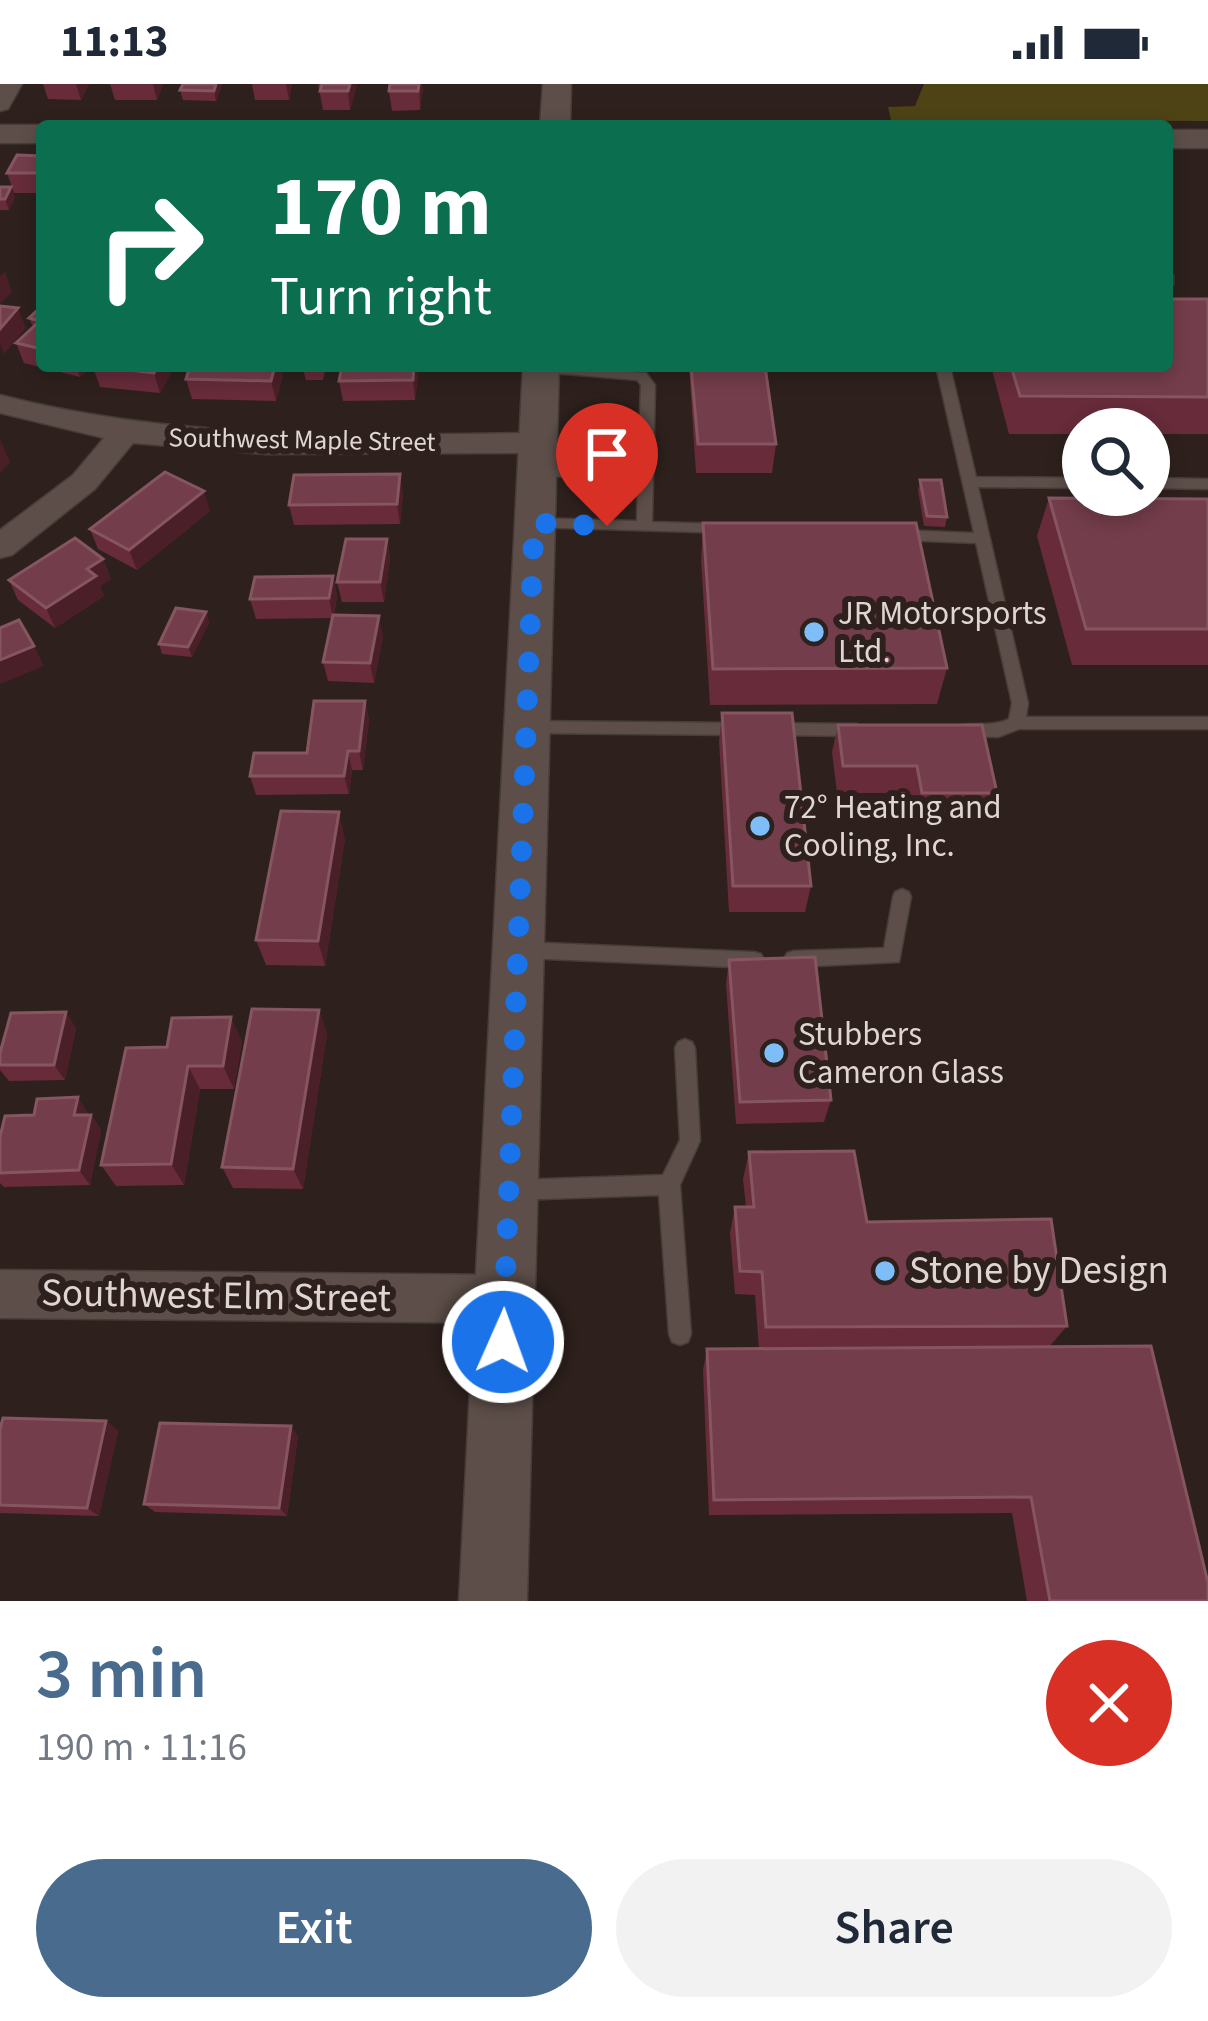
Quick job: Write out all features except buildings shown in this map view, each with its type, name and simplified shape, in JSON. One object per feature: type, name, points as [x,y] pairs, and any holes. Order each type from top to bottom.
[{"type":"street","points":[[0,104],[10,84]]},
{"type":"street","points":[[555,120],[556,84]]},
{"type":"street","points":[[0,134],[36,134]]},
{"type":"street","points":[[1173,139],[1208,139]]},
{"type":"street","points":[[493,1601],[541,372]]},
{"type":"street","name":"Southwest Maple Street","points":[[0,404],[124,434],[218,445],[536,457]]},
{"type":"street","points":[[0,547],[83,482],[124,434]]},
{"type":"street","name":"Southwest Elm Street","points":[[0,1294],[505,1299]]},
{"type":"lane","points":[[597,372],[641,376],[648,385],[644,527]]},
{"type":"lane","points":[[944,372],[1020,703],[1017,723]]},
{"type":"lane","points":[[536,457],[645,473]]},
{"type":"lane","points":[[970,482],[1062,483]]},
{"type":"lane","points":[[1170,483],[1208,484]]},
{"type":"lane","points":[[534,523],[734,530]]},
{"type":"lane","points":[[870,534],[982,538]]},
{"type":"lane","points":[[950,730],[998,731],[1017,723],[1208,722]]},
{"type":"lane","points":[[526,727],[880,730]]},
{"type":"lane","points":[[518,950],[742,960],[892,956],[902,897]]},
{"type":"lane","points":[[680,1334],[669,1185],[690,1141],[685,1048]]},
{"type":"lane","points":[[509,1190],[669,1185]]},
{"type":"shaded area","points":[[924,84],[1208,84],[1208,121],[891,120],[888,107],[915,106]]},
{"type":"place","name":"JR Motorsports Ltd.","points":[[814,632]]},
{"type":"place","name":"72° Heating and Cooling, Inc.","points":[[760,826]]},
{"type":"place","name":"Stubbers Cameron Glass","points":[[774,1053]]},
{"type":"place","name":"Stone by Design","points":[[885,1271]]},
{"type":"route","points":[[503,1342],[534,523],[607,526]]}]
